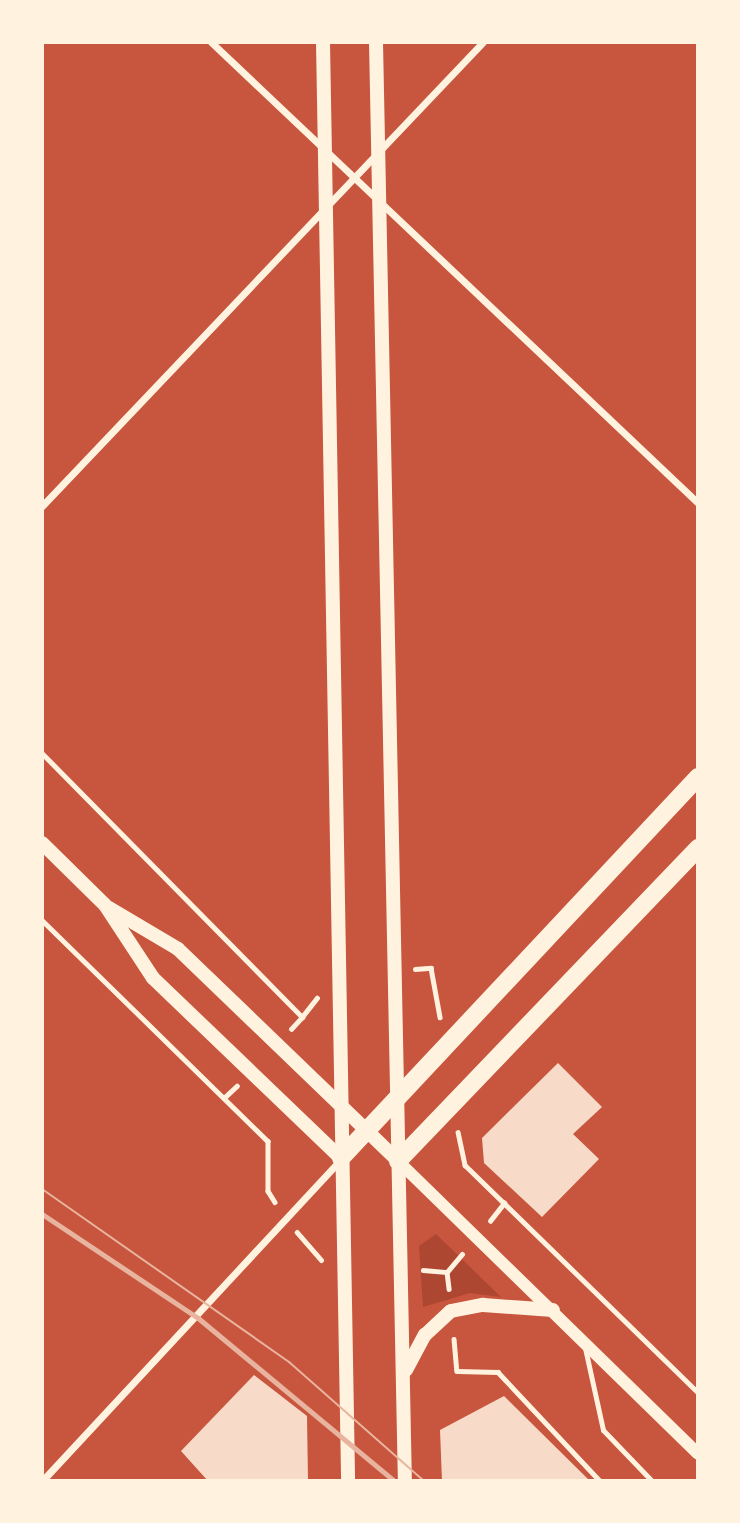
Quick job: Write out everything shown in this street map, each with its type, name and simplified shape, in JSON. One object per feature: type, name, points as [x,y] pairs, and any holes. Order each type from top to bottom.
[{"type":"main road","points":[[323,42],[348,1481]]},
{"type":"main road","points":[[376,42],[395,1098],[405,1481]]},
{"type":"main road","points":[[341,1158],[698,777]]},
{"type":"main road","points":[[42,843],[105,905],[153,978],[341,1158]]},
{"type":"main road","points":[[398,1161],[698,848]]},
{"type":"main road","points":[[105,905],[178,949],[398,1161]]},
{"type":"main road","points":[[404,1374],[425,1335],[451,1311],[482,1305],[553,1310]]},
{"type":"street","points":[[211,42],[378,206],[698,503]]},
{"type":"street","points":[[42,506],[483,42]]},
{"type":"street","points":[[42,1481],[341,1158]]},
{"type":"street","points":[[398,1161],[583,1338],[698,1454]]},
{"type":"lane","points":[[583,1338],[603,1430],[652,1481]]},
{"type":"shaded area","points":[[436,1234],[501,1297],[470,1293],[423,1307],[419,1246]]},
{"type":"building","points":[[558,1063],[602,1107],[573,1134],[599,1159],[542,1217],[484,1163],[482,1138]]},
{"type":"building","points":[[254,1375],[307,1416],[308,1481],[208,1481],[181,1451]]},
{"type":"building","points":[[504,1396],[590,1481],[442,1481],[440,1430]]},
{"type":"tram line","points":[[42,1189],[289,1362],[424,1481]]},
{"type":"railway","points":[[42,1214],[198,1318],[394,1481]]}]
